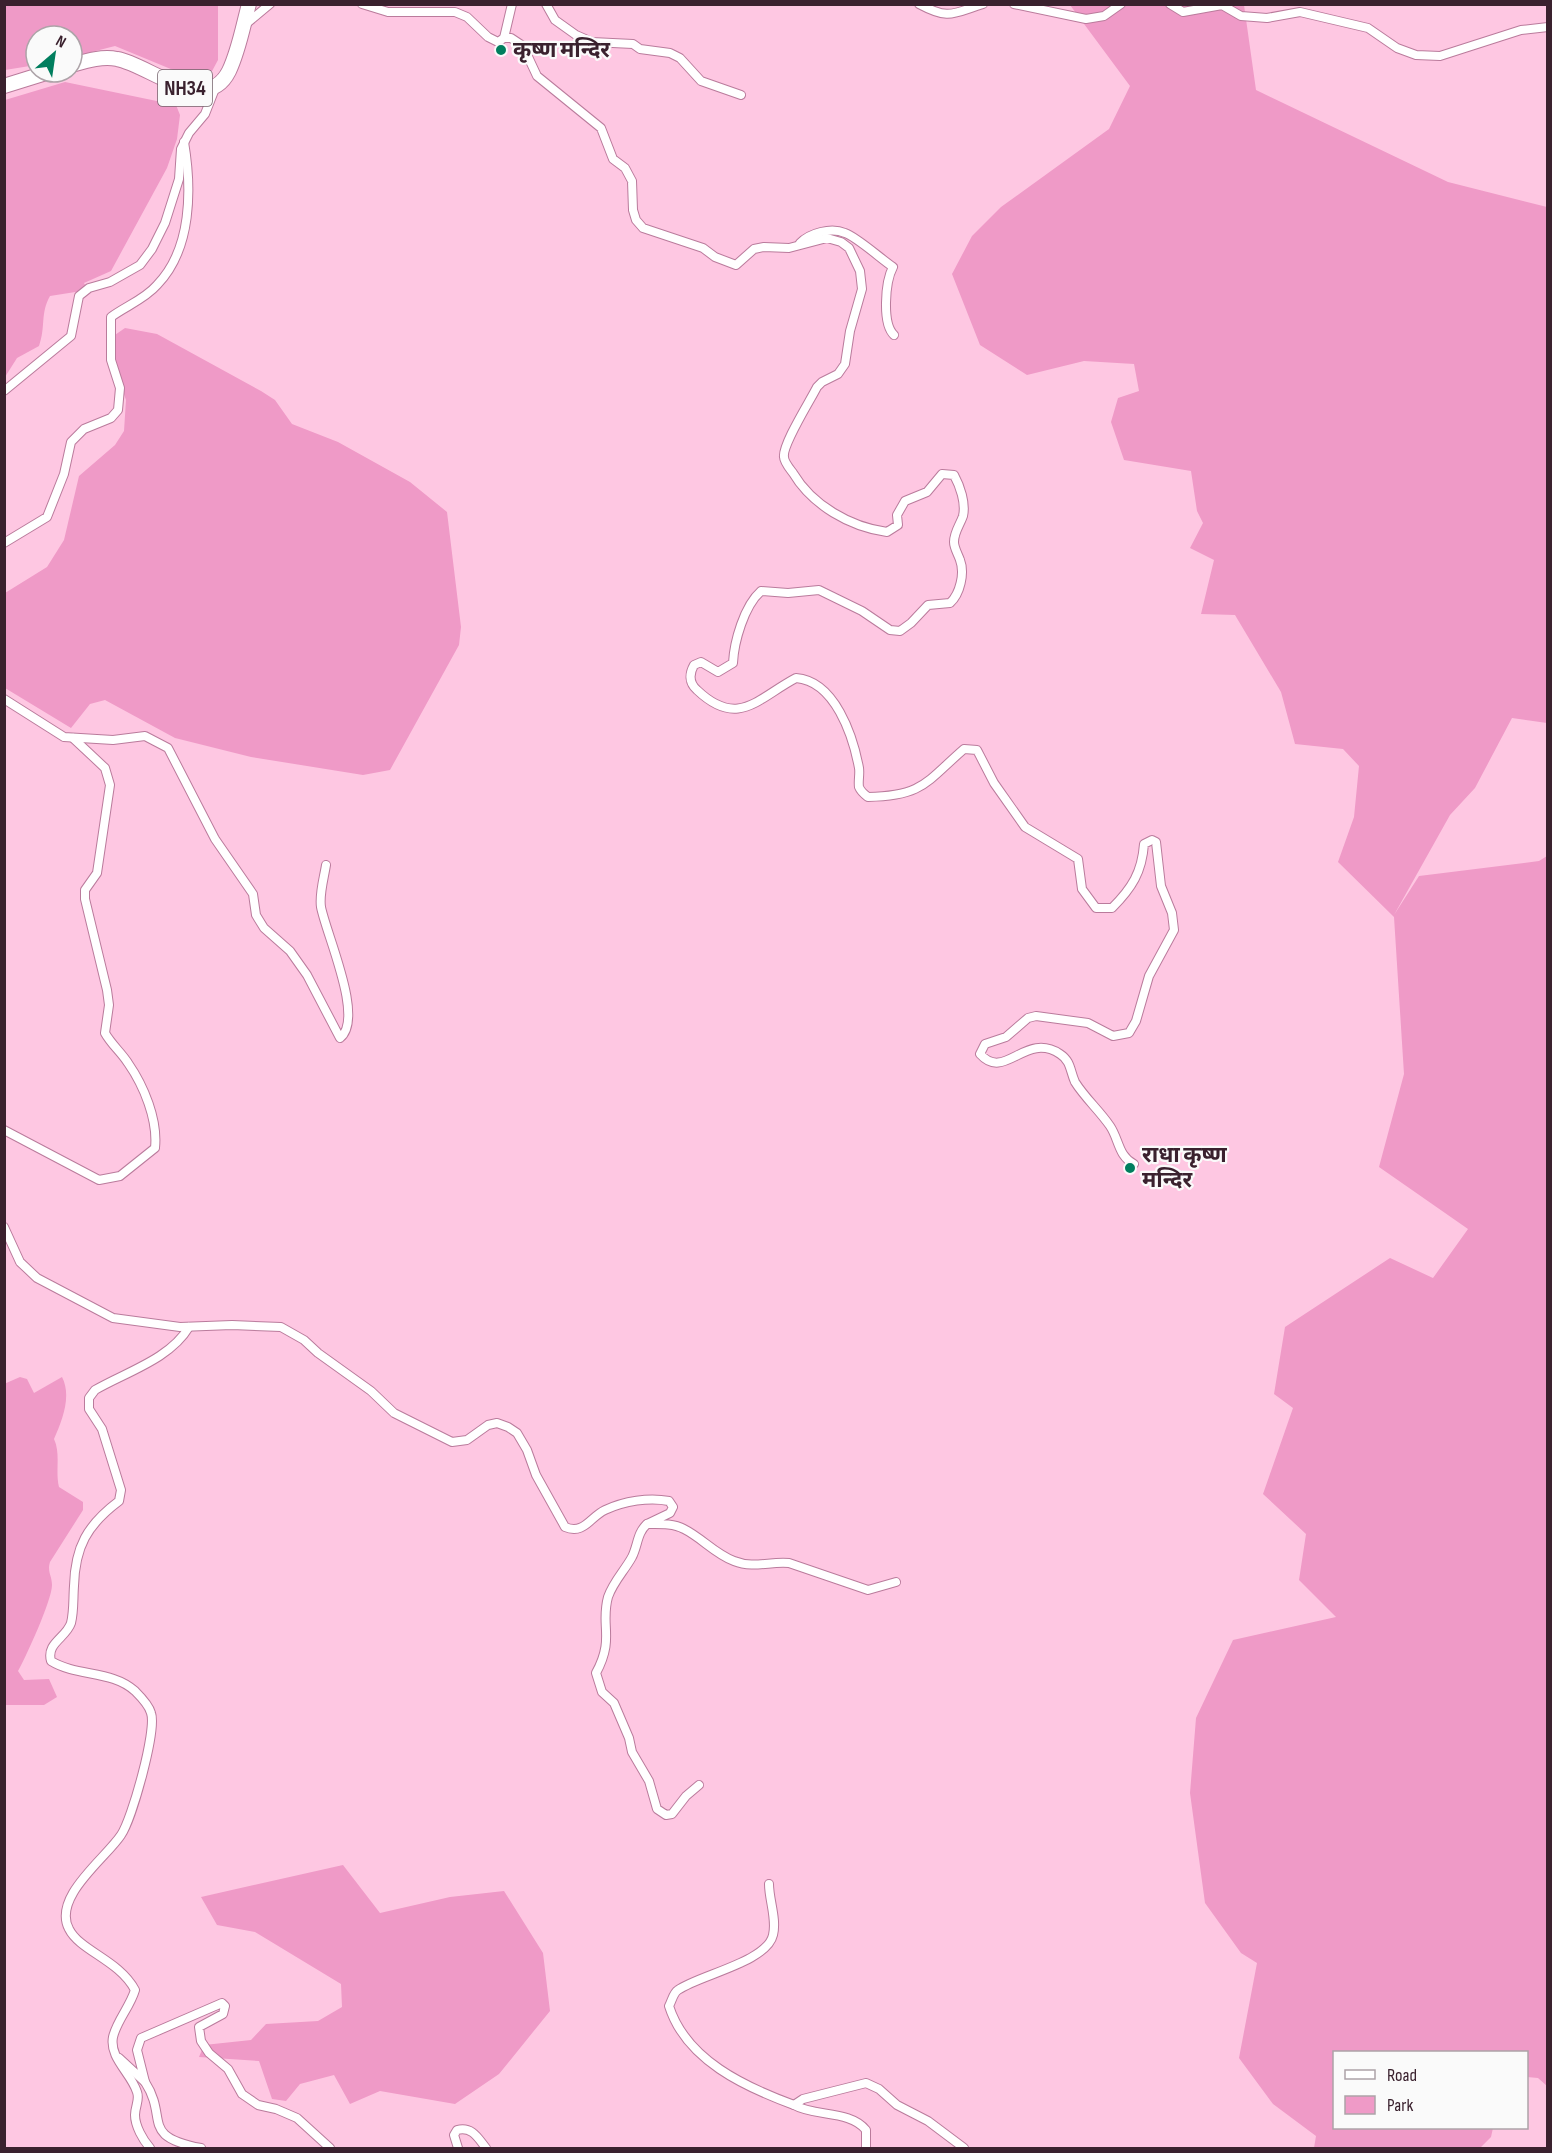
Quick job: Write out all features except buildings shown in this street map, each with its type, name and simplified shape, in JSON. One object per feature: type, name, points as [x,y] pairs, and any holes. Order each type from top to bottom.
[{"type":"highway","name":"NH34","points":[[84,62],[117,58],[190,90],[216,84],[228,72],[249,4]]},
{"type":"highway","points":[[4,86],[24,80]]},
{"type":"street","points":[[243,27],[270,4]]},
{"type":"street","points":[[362,4],[388,12],[455,12],[467,17],[493,41],[498,42],[504,38],[510,38],[523,46],[537,76],[601,128],[613,159],[625,168],[632,181],[633,210],[636,220],[644,228],[703,249],[715,257],[736,265],[754,249],[778,246],[789,248],[811,235],[827,232],[845,233],[892,267],[886,283],[886,320],[888,330],[894,335]]},
{"type":"street","points":[[504,38],[512,4]]},
{"type":"street","points":[[546,4],[555,20],[576,35],[592,42],[633,44],[640,49],[670,53],[680,58],[701,81],[741,95]]},
{"type":"street","points":[[919,4],[933,14],[949,15],[983,4]]},
{"type":"street","points":[[1014,4],[1086,19],[1104,16],[1121,4]]},
{"type":"street","points":[[1170,4],[1184,12],[1222,5],[1240,16],[1267,18],[1300,12],[1368,28],[1397,48],[1416,56],[1440,56],[1521,30],[1548,27]]},
{"type":"street","points":[[4,391],[71,336],[80,296],[89,288],[110,282],[140,265],[152,249],[165,223],[179,179],[184,142],[204,114],[216,84]]},
{"type":"street","points":[[4,543],[47,517],[64,474],[71,442],[84,429],[111,418],[118,410],[120,388],[111,360],[111,317],[156,286],[174,257],[187,225],[187,158],[184,142]]},
{"type":"street","points":[[800,243],[827,238],[841,242],[849,248],[860,271],[862,289],[850,331],[845,364],[838,375],[822,382],[817,387],[785,447],[783,458],[797,481],[816,501],[836,515],[875,531],[887,532],[897,525],[897,516],[904,501],[927,492],[942,474],[954,475],[963,504],[963,516],[955,532],[953,545],[961,562],[961,580],[956,598],[950,603],[922,608],[912,623],[900,631],[890,630],[862,611],[819,590],[788,593],[761,591],[750,603],[733,663],[718,672],[700,662],[694,665],[690,673],[691,683],[697,690],[719,704],[737,711],[751,706],[796,678],[805,679],[816,685],[830,698],[845,721],[858,768],[859,787],[868,797],[911,793],[939,774],[964,749],[977,750],[994,783],[1025,827],[1078,859],[1082,890],[1096,908],[1112,908],[1118,902],[1142,868],[1144,844],[1152,840],[1156,842],[1161,886],[1175,925],[1149,976],[1136,1021],[1129,1033],[1113,1036],[1088,1023],[1036,1016],[1028,1018],[1006,1037],[985,1044],[980,1054],[992,1063],[1004,1062],[1043,1046],[1059,1053],[1067,1060],[1075,1081],[1112,1127],[1121,1152],[1134,1164]]},
{"type":"street","points":[[4,699],[53,732],[73,738],[113,740],[145,736],[168,748],[214,839],[254,894],[256,915],[264,928],[290,951],[307,975],[340,1038],[345,1032],[347,1022],[346,991],[327,935],[321,904],[326,865]]},
{"type":"street","points":[[4,1130],[99,1180],[120,1176],[155,1148],[156,1140],[148,1102],[141,1084],[128,1062],[105,1033],[108,998],[85,899],[85,890],[97,873],[110,785],[105,768],[73,738]]},
{"type":"street","points":[[4,1227],[20,1262],[37,1278],[113,1318],[189,1327],[266,1326],[291,1332],[370,1390],[394,1413],[452,1442],[461,1442],[488,1425],[497,1423],[517,1433],[565,1527],[581,1529],[603,1511],[624,1503],[658,1499],[669,1501],[673,1507],[670,1513],[647,1524],[637,1538],[633,1556],[609,1594],[606,1605],[608,1641],[605,1656],[596,1673],[602,1692],[614,1703],[629,1738],[632,1752],[649,1781],[657,1809],[666,1815],[672,1814],[699,1785]]},
{"type":"street","points":[[150,2148],[141,2135],[135,2115],[137,2091],[113,2049],[114,2036],[132,2002],[135,1990],[127,1975],[78,1940],[68,1928],[67,1913],[78,1882],[97,1865],[123,1833],[148,1751],[153,1727],[151,1711],[133,1689],[117,1680],[68,1671],[51,1661],[49,1654],[51,1646],[69,1630],[73,1616],[75,1566],[80,1543],[104,1512],[119,1501],[121,1490],[102,1429],[89,1409],[89,1398],[95,1390],[157,1357],[182,1339],[189,1327]]},
{"type":"street","points":[[647,1524],[682,1528],[715,1552],[735,1562],[757,1567],[777,1562],[789,1563],[868,1590],[896,1582]]},
{"type":"street","points":[[769,1884],[769,1900],[774,1926],[773,1938],[761,1950],[679,1990],[669,2006],[674,2020],[692,2047],[756,2091],[817,2114],[858,2121],[866,2130],[866,2148]]},
{"type":"street","points":[[145,2082],[137,2050],[141,2038],[222,2003],[225,2006],[223,2014],[199,2027],[201,2041],[209,2053],[228,2069],[248,2099],[297,2118],[330,2148]]},
{"type":"street","points":[[116,2055],[149,2088],[156,2119],[165,2136],[178,2144],[201,2148]]},
{"type":"street","points":[[794,2105],[803,2098],[866,2083],[879,2089],[897,2105],[928,2121],[964,2148]]},
{"type":"street","points":[[458,2148],[454,2135],[457,2130],[464,2128],[472,2131],[486,2148]]},
{"type":"green space","points":[[5,4],[218,5],[218,60],[211,73],[195,79],[115,46],[84,54],[84,24],[24,24],[24,67],[5,70]]},
{"type":"green space","points":[[1070,5],[1244,5],[1256,90],[1448,182],[1547,207],[1547,723],[1512,718],[1475,788],[1450,815],[1394,915],[1419,876],[1539,861],[1547,856],[1547,2086],[1538,2078],[1528,2077],[1528,2051],[1333,2051],[1333,2129],[1493,2129],[1491,2137],[1480,2148],[1314,2148],[1316,2136],[1273,2104],[1239,2058],[1257,1963],[1241,1953],[1205,1903],[1190,1793],[1196,1718],[1233,1640],[1336,1617],[1299,1580],[1306,1534],[1263,1494],[1293,1408],[1274,1394],[1285,1327],[1390,1258],[1433,1278],[1468,1229],[1379,1167],[1404,1074],[1394,917],[1338,862],[1354,817],[1359,766],[1343,749],[1295,744],[1281,692],[1235,615],[1201,614],[1214,560],[1190,548],[1203,523],[1197,511],[1191,471],[1124,460],[1111,422],[1118,398],[1139,391],[1134,364],[1084,361],[1027,375],[980,345],[952,274],[972,236],[1001,207],[1109,129],[1130,86]]},
{"type":"green space","points":[[58,84],[75,84],[176,105],[180,115],[177,139],[167,168],[111,271],[84,283],[88,290],[50,296],[45,309],[39,346],[17,358],[5,377],[5,100]]},
{"type":"green space","points":[[125,328],[157,334],[261,391],[275,400],[292,424],[338,442],[410,482],[447,512],[461,627],[459,645],[390,770],[363,775],[251,757],[175,738],[105,700],[90,704],[71,728],[5,688],[5,593],[47,567],[64,540],[79,476],[115,445],[124,431],[126,400],[110,354],[112,337]]},
{"type":"green space","points":[[20,1377],[27,1379],[34,1393],[62,1377],[66,1400],[63,1416],[54,1439],[59,1487],[83,1502],[83,1510],[50,1562],[52,1585],[48,1603],[18,1671],[24,1680],[49,1679],[57,1697],[44,1705],[5,1705],[4,1384]]},
{"type":"green space","points":[[343,1865],[380,1913],[450,1897],[504,1891],[543,1953],[550,2011],[499,2074],[455,2104],[380,2091],[350,2104],[334,2075],[300,2084],[286,2101],[272,2099],[259,2061],[199,2057],[204,2045],[251,2040],[266,2024],[318,2021],[342,2007],[341,1984],[255,1932],[217,1925],[201,1897]]},
{"type":"place","name":"कृष्ण मन्दिर","points":[[501,50]]},
{"type":"place","name":"राधा कृष्ण मन्दिर","points":[[1130,1168]]}]
